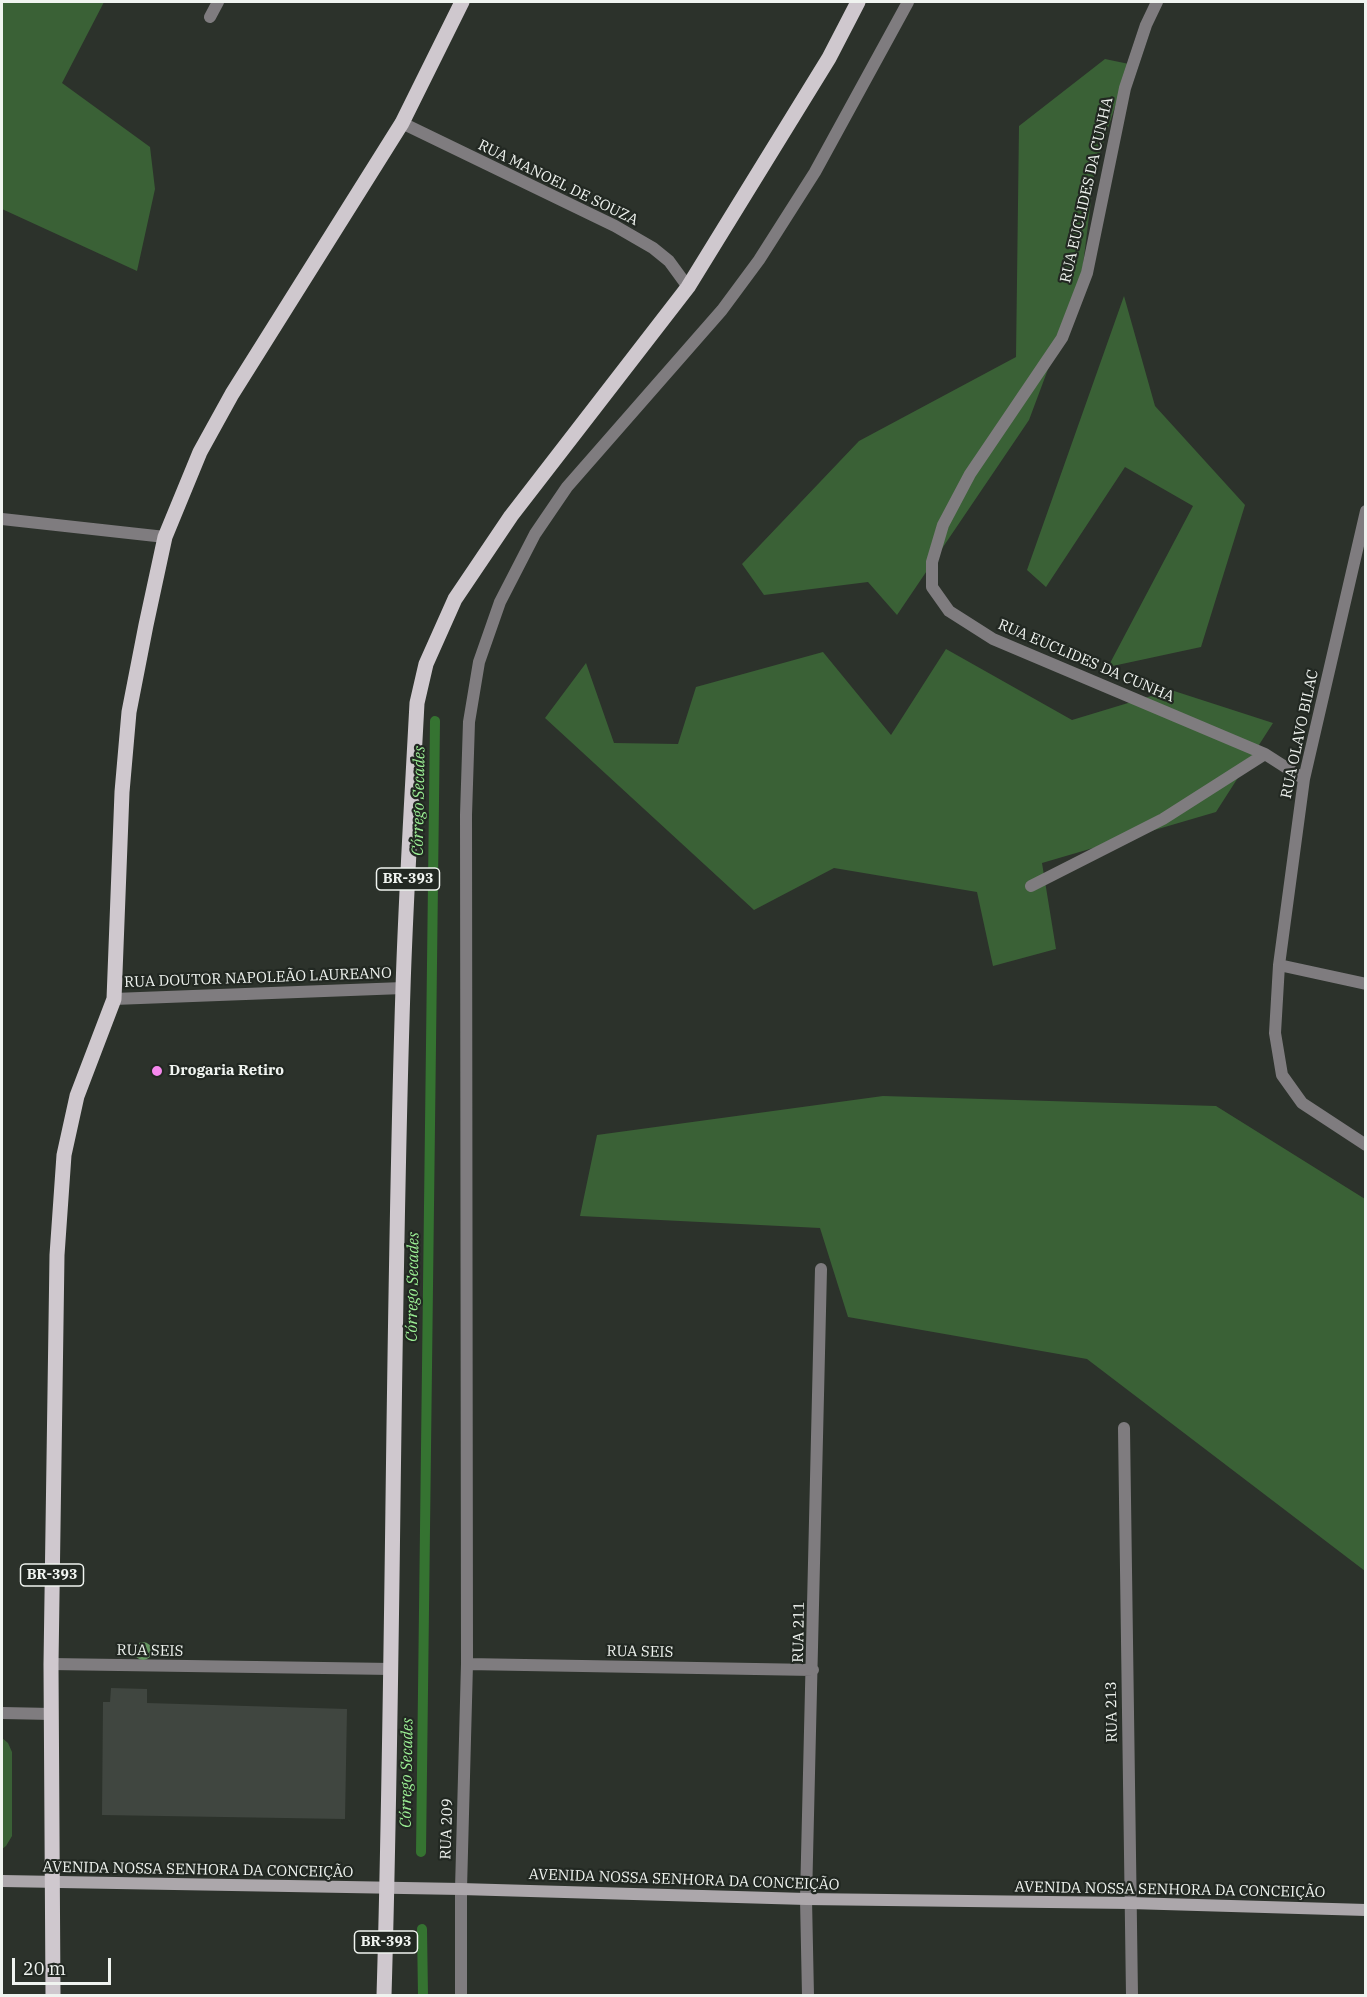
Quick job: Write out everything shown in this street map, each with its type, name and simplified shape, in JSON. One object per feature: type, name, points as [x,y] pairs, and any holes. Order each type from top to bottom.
[{"type":"main road","name":"BR-393","points":[[53,1995],[51,1664],[57,1255],[64,1155],[77,1096],[114,999],[122,792],[129,712],[165,537],[200,452],[232,394],[402,123],[462,2]]},
{"type":"main road","name":"BR-393","points":[[384,1995],[392,1670],[403,988],[417,703],[426,664],[455,599],[511,516],[688,287],[829,58],[858,2]]},
{"type":"street","points":[[210,17],[218,2]]},
{"type":"street","name":"RUA 209","points":[[461,1995],[461,1889],[467,1664],[466,815],[469,723],[479,662],[500,602],[535,534],[567,487],[722,310],[759,260],[815,172],[908,2]]},
{"type":"street","name":"RUA EUCLIDES DA CUNHA","points":[[1157,2],[1146,25],[1125,88],[1087,273],[1079,294],[1062,338],[970,474],[943,525],[932,562],[932,587],[949,611],[993,639],[1265,754],[1304,779]]},
{"type":"street","name":"RUA MANOEL DE SOUZA","points":[[402,123],[615,226],[653,248],[669,261],[688,287]]},
{"type":"street","name":"RUA OLAVO BILAC","points":[[1365,511],[1304,779],[1279,965],[1275,1033],[1282,1075],[1302,1103],[1365,1145]]},
{"type":"street","points":[[2,519],[165,537]]},
{"type":"street","points":[[1031,886],[1163,819],[1265,754]]},
{"type":"street","points":[[1279,965],[1365,984]]},
{"type":"street","name":"RUA DOUTOR NAPOLEÃO LAUREANO","points":[[114,999],[403,988]]},
{"type":"street","name":"RUA 211","points":[[808,1995],[806,1899],[821,1269]]},
{"type":"street","name":"RUA 213","points":[[1124,1428],[1132,1995]]},
{"type":"street","name":"RUA SEIS","points":[[51,1664],[392,1670]]},
{"type":"street","name":"RUA SEIS","points":[[467,1664],[813,1670]]},
{"type":"street","points":[[2,1713],[52,1714]]},
{"type":"street","name":"AVENIDA NOSSA SENHORA DA CONCEIÇÃO","points":[[2,1881],[461,1889],[806,1899],[1130,1903],[1365,1910]]},
{"type":"green space","points":[[2,2],[104,2],[62,83],[150,147],[155,189],[137,271],[2,209]]},
{"type":"green space","points":[[1105,59],[1129,64],[1095,168],[1081,281],[1029,420],[897,615],[868,582],[764,595],[742,564],[859,441],[1016,357],[1019,126]]},
{"type":"green space","points":[[1124,296],[1155,406],[1245,505],[1201,647],[1108,667],[1193,506],[1125,467],[1046,587],[1027,570]]},
{"type":"green space","points":[[946,649],[1072,720],[1171,690],[1273,723],[1216,812],[1042,863],[1056,949],[993,966],[977,892],[834,868],[754,910],[545,718],[586,663],[614,743],[678,744],[696,687],[823,652],[891,735]]},
{"type":"green space","points":[[883,1096],[1216,1106],[1365,1199],[1365,1571],[1087,1359],[848,1317],[820,1228],[580,1216],[597,1135]]},
{"type":"green space","points":[[2,1738],[8,1743],[12,1752],[12,1836],[2,1849]]},
{"type":"building","points":[[111,1688],[147,1689],[147,1703],[347,1709],[345,1819],[102,1815],[103,1702],[110,1702]]},
{"type":"waterway","name":"Córrego Secades","points":[[421,1852],[435,721]]},
{"type":"waterway","name":"Córrego Secades","points":[[422,1929],[423,1996]]},
{"type":"place","name":"Drogaria Retiro","points":[[157,1071]]}]
